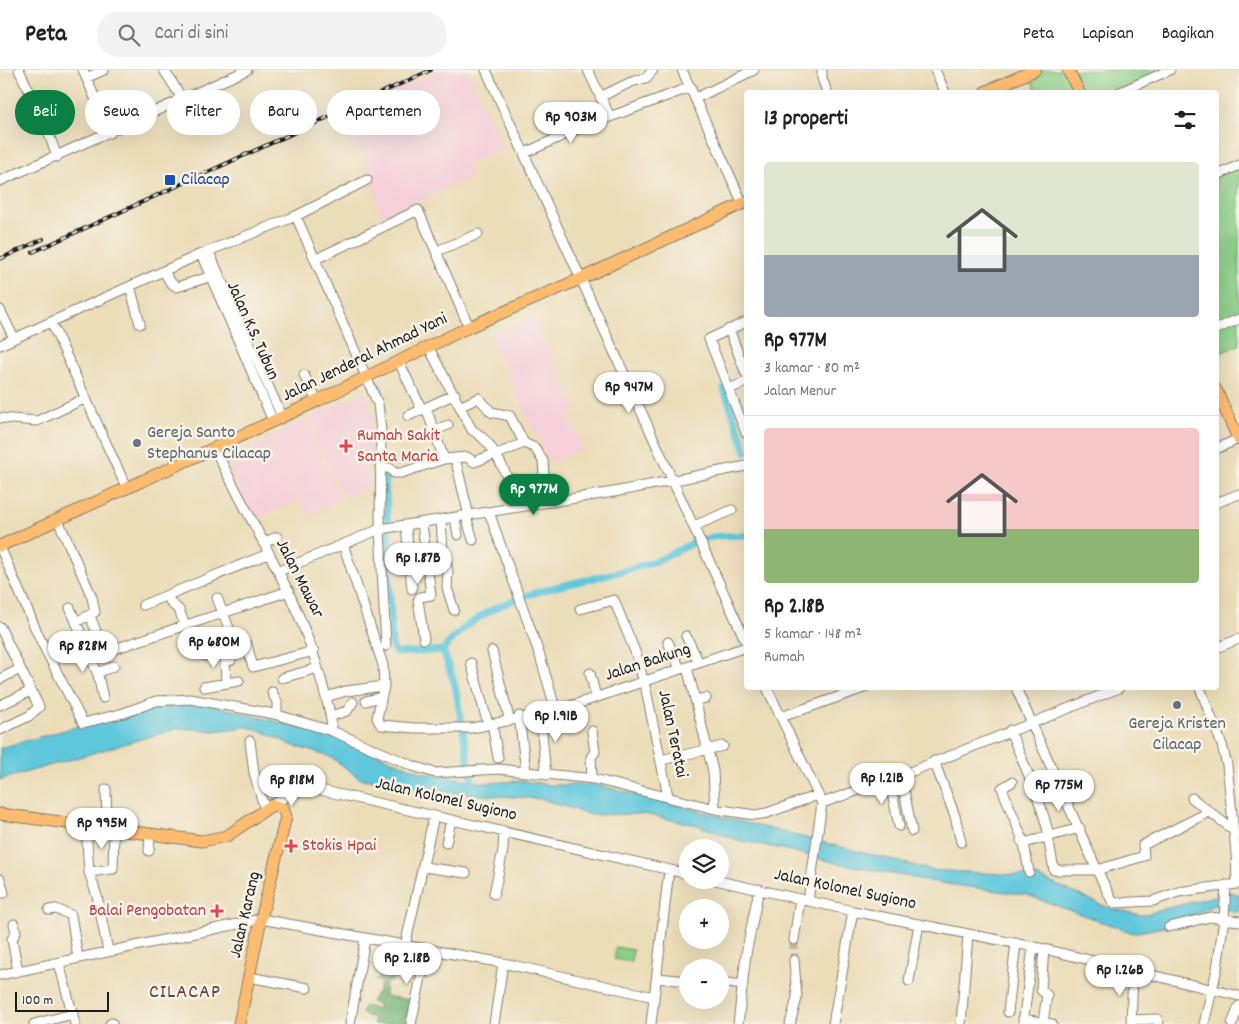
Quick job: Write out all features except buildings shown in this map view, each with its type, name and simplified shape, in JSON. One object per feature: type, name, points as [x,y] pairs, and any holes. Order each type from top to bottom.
[{"type":"main road","points":[[990,90],[1035,70]]},
{"type":"main road","points":[[1068,70],[1077,90]]},
{"type":"main road","name":"Jalan Jenderal Ahmad Yani","points":[[0,546],[215,449],[429,348],[469,327],[580,279],[744,203]]},
{"type":"main road","points":[[1219,394],[1234,416],[1239,439]]},
{"type":"main road","points":[[0,814],[202,841],[217,840],[234,832],[270,807],[283,808],[286,814]]},
{"type":"main road","name":"Jalan Karang","points":[[239,1024],[286,814]]},
{"type":"street","points":[[19,70],[46,126],[57,157]]},
{"type":"street","points":[[92,90],[85,74],[104,70]]},
{"type":"street","points":[[164,70],[177,90]]},
{"type":"street","points":[[201,90],[229,74],[247,70]]},
{"type":"street","points":[[486,70],[673,482],[702,541],[744,637]]},
{"type":"street","points":[[588,70],[610,117]]},
{"type":"street","points":[[600,96],[631,82],[646,78],[653,70]]},
{"type":"street","points":[[682,70],[744,203]]},
{"type":"street","points":[[696,98],[754,70]]},
{"type":"street","points":[[822,70],[822,78],[826,90]]},
{"type":"street","points":[[935,70],[944,90]]},
{"type":"street","points":[[1125,90],[1170,70]]},
{"type":"street","points":[[525,153],[577,129],[690,87]]},
{"type":"street","points":[[0,181],[106,135]]},
{"type":"street","points":[[1219,175],[1239,165]]},
{"type":"street","points":[[0,345],[205,253],[296,216],[367,180]]},
{"type":"street","points":[[316,259],[418,210],[469,327]]},
{"type":"street","points":[[296,216],[378,404],[385,468],[386,646]]},
{"type":"street","points":[[437,251],[478,234]]},
{"type":"street","name":"Jalan K.S. Tubun","points":[[205,253],[209,277],[244,344]]},
{"type":"street","name":"Jalan K.S. Tubun","points":[[205,253],[278,419]]},
{"type":"street","points":[[164,272],[170,282],[178,287],[209,277]]},
{"type":"street","points":[[130,286],[140,324]]},
{"type":"street","points":[[0,310],[14,338]]},
{"type":"street","points":[[1219,328],[1239,319]]},
{"type":"street","points":[[51,322],[127,489]]},
{"type":"street","points":[[744,323],[709,339],[744,428]]},
{"type":"street","points":[[729,329],[744,369]]},
{"type":"street","points":[[429,348],[455,394],[472,430],[484,438],[495,454],[521,506]]},
{"type":"street","points":[[399,362],[424,409],[444,459]]},
{"type":"street","points":[[304,375],[317,401]]},
{"type":"street","points":[[729,389],[744,383]]},
{"type":"street","points":[[408,416],[455,394]]},
{"type":"street","points":[[0,418],[36,422],[86,398]]},
{"type":"street","points":[[461,406],[479,398],[491,412],[508,415],[524,443],[535,448],[543,461],[546,502]]},
{"type":"street","points":[[433,431],[448,425]]},
{"type":"street","points":[[1219,448],[1239,439]]},
{"type":"street","points":[[385,468],[401,473],[444,459],[467,457],[474,462],[524,443]]},
{"type":"street","name":"Jalan Mawar","points":[[215,449],[268,554],[289,591],[314,651],[331,716],[332,731]]},
{"type":"street","points":[[455,458],[473,540]]},
{"type":"street","points":[[279,571],[385,528],[673,482],[744,467]]},
{"type":"street","points":[[1219,502],[1239,494]]},
{"type":"street","points":[[694,526],[732,510]]},
{"type":"street","points":[[489,512],[556,711]]},
{"type":"street","points":[[455,518],[458,535]]},
{"type":"street","points":[[58,520],[92,597],[95,612],[76,622]]},
{"type":"street","points":[[441,520],[443,552],[448,571],[450,610]]},
{"type":"street","points":[[422,523],[431,595]]},
{"type":"street","points":[[406,526],[412,589]]},
{"type":"street","points":[[263,543],[277,537]]},
{"type":"street","points":[[343,544],[383,665],[384,686],[381,698],[366,701]]},
{"type":"street","points":[[0,546],[40,639],[81,721],[87,723],[167,699],[190,699],[277,714],[332,731],[423,770],[435,773],[484,768],[592,779],[715,809],[761,815],[889,779],[1114,690]]},
{"type":"street","points":[[143,605],[268,554]]},
{"type":"street","points":[[90,657],[289,591]]},
{"type":"street","points":[[424,639],[418,600],[420,597],[431,595],[449,597]]},
{"type":"street","points":[[168,596],[171,603],[179,610],[185,625]]},
{"type":"street","points":[[217,598],[223,612],[233,649],[230,660],[225,662],[226,683]]},
{"type":"street","name":"Jalan Teratai","points":[[580,609],[614,600],[636,654],[644,681],[668,796]]},
{"type":"street","points":[[70,608],[97,673],[104,698]]},
{"type":"street","points":[[90,616],[96,631]]},
{"type":"street","points":[[0,730],[38,709],[1,632]]},
{"type":"street","points":[[686,636],[699,663]]},
{"type":"street","points":[[1219,647],[1239,638]]},
{"type":"street","points":[[668,642],[683,668],[696,700],[716,793],[715,809]]},
{"type":"street","points":[[205,656],[247,645],[253,668],[314,651]]},
{"type":"street","name":"Jalan Bakung","points":[[381,698],[377,718],[381,725],[472,728],[509,718],[556,711],[744,649]]},
{"type":"street","points":[[492,651],[509,718]]},
{"type":"street","points":[[471,663],[490,724],[498,758]]},
{"type":"street","points":[[97,673],[114,666]]},
{"type":"street","points":[[282,678],[318,668]]},
{"type":"street","points":[[0,679],[20,669]]},
{"type":"street","points":[[590,674],[596,697]]},
{"type":"street","points":[[204,687],[238,681]]},
{"type":"street","points":[[214,685],[217,703]]},
{"type":"street","points":[[326,697],[346,691],[384,686]]},
{"type":"street","points":[[768,690],[820,799],[812,868],[794,940]]},
{"type":"street","points":[[781,717],[856,690]]},
{"type":"street","points":[[1017,690],[1080,828],[1101,869],[1113,903],[1153,901],[1178,892],[1238,886],[1227,765],[1222,745],[1201,690]]},
{"type":"street","points":[[0,705],[31,692]]},
{"type":"street","points":[[272,692],[277,702],[277,714]]},
{"type":"street","points":[[696,700],[706,698]]},
{"type":"street","points":[[331,716],[347,711],[353,702]]},
{"type":"street","points":[[540,713],[546,775]]},
{"type":"street","points":[[519,716],[526,772]]},
{"type":"street","points":[[1010,730],[1027,776],[1043,807],[1054,871],[1101,869],[1144,856],[1146,854],[1143,845],[1209,812]]},
{"type":"street","points":[[592,731],[595,754],[591,757],[592,779]]},
{"type":"street","points":[[250,741],[254,773],[270,807],[298,790]]},
{"type":"street","points":[[661,760],[723,746]]},
{"type":"street","points":[[934,761],[955,816],[961,842]]},
{"type":"street","points":[[900,775],[912,831]]},
{"type":"street","points":[[889,779],[899,826]]},
{"type":"street","points":[[1012,782],[1002,788],[1021,842],[1029,872]]},
{"type":"street","points":[[89,872],[113,869],[106,788]]},
{"type":"street","name":"Jalan Kolonel Sugiono","points":[[298,790],[305,788],[316,789],[679,872]]},
{"type":"street","points":[[286,814],[290,802],[298,790]]},
{"type":"street","points":[[1192,798],[1233,830]]},
{"type":"street","points":[[405,946],[434,816]]},
{"type":"street","points":[[446,843],[451,820]]},
{"type":"street","points":[[86,826],[89,872],[97,896],[108,951]]},
{"type":"street","points":[[1021,842],[1049,837],[1080,828]]},
{"type":"street","points":[[494,894],[504,850],[504,831]]},
{"type":"street","points":[[149,851],[150,833]]},
{"type":"street","points":[[424,867],[466,873]]},
{"type":"street","points":[[650,1024],[669,870]]},
{"type":"street","points":[[0,879],[4,893]]},
{"type":"street","name":"Jalan Kolonel Sugiono","points":[[729,883],[853,911],[1044,949],[1239,996]]},
{"type":"street","points":[[1204,1024],[1217,969],[1224,916],[1225,888]]},
{"type":"street","points":[[738,1024],[759,890]]},
{"type":"street","points":[[48,910],[56,910],[71,915],[78,958]]},
{"type":"street","points":[[833,1024],[853,911]]},
{"type":"street","points":[[1170,927],[1210,917],[1224,916],[1239,921]]},
{"type":"street","points":[[0,974],[261,919],[503,963],[654,997]]},
{"type":"street","points":[[14,924],[16,932],[12,939],[18,971]]},
{"type":"street","points":[[909,981],[919,924]]},
{"type":"street","points":[[961,1024],[968,934]]},
{"type":"street","points":[[350,1024],[365,939]]},
{"type":"street","points":[[1008,1012],[1016,943]]},
{"type":"street","points":[[1033,947],[1023,1022],[1048,1023],[1047,995],[1041,990],[1044,949]]},
{"type":"street","points":[[411,1024],[427,950]]},
{"type":"street","points":[[790,1024],[797,998],[794,960]]},
{"type":"street","points":[[59,963],[75,1024]]},
{"type":"street","points":[[494,1024],[503,963]]},
{"type":"street","points":[[1134,971],[1131,1022],[1157,1019],[1159,1024]]},
{"type":"street","points":[[250,977],[307,988]]},
{"type":"street","points":[[657,978],[679,980]]},
{"type":"street","points":[[729,983],[743,985]]},
{"type":"street","points":[[1232,1024],[1239,1008]]},
{"type":"street","points":[[34,1024],[73,1014]]},
{"type":"shaded area","points":[[440,70],[467,70],[503,147],[468,165],[473,176],[381,218],[371,175],[353,135],[440,135],[440,90],[395,90]]},
{"type":"shaded area","points":[[532,315],[577,412],[568,416],[583,448],[550,463],[489,335]]},
{"type":"shaded area","name":"Rumah Sakit Santa Maria","points":[[365,392],[376,418],[370,422],[376,435],[370,438],[377,453],[362,461],[373,485],[344,498],[307,419]]},
{"type":"shaded area","points":[[305,420],[341,500],[307,515],[272,435]]},
{"type":"shaded area","points":[[271,439],[299,500],[253,520],[225,459]]},
{"type":"green space","points":[[1027,70],[1165,70],[1120,90],[1036,90]]},
{"type":"green space","points":[[1239,166],[1239,345],[1219,354],[1219,175]]},
{"type":"green space","points":[[616,947],[633,950],[631,962],[614,959]]},
{"type":"green space","points":[[392,973],[395,973],[392,982],[386,982],[385,996],[410,1000],[406,1024],[373,1024],[374,1018],[362,1014],[364,1006],[378,1009],[378,1004],[371,1002],[376,993],[378,993],[381,982],[373,980],[379,979],[379,977],[390,979]]},
{"type":"water","points":[[192,700],[333,736],[421,772],[484,783],[525,781],[550,785],[598,785],[931,870],[1036,876],[1109,908],[1141,915],[1231,892],[1239,895],[1239,913],[1214,905],[1174,925],[1133,933],[1027,895],[940,883],[836,863],[787,850],[737,840],[697,825],[643,814],[590,815],[542,799],[426,791],[359,778],[331,757],[294,746],[262,731],[247,727],[214,731],[179,728],[0,780],[0,748],[101,720]]},
{"type":"waterway","points":[[379,387],[383,413]]},
{"type":"waterway","points":[[724,388],[744,446]]},
{"type":"waterway","points":[[385,464],[392,646],[396,653],[443,650]]},
{"type":"waterway","points":[[473,787],[455,685],[443,650],[463,629],[487,613],[540,591],[653,562],[708,538],[744,535]]},
{"type":"tunnel","points":[[794,940],[794,960]]},
{"type":"railway","points":[[33,252],[431,70]]},
{"type":"railway","points":[[0,259],[43,239]]},
{"type":"place","name":"Cilacap","points":[[170,180]]},
{"type":"place","name":"Gereja Santo Stephanus Cilacap","points":[[137,443]]},
{"type":"place","name":"Rumah Sakit Santa Maria","points":[[346,446]]},
{"type":"place","name":"Gereja Kristen Cilacap","points":[[1177,705]]},
{"type":"place","name":"Stokis Hpai","points":[[291,846]]},
{"type":"place","name":"Balai Pengobatan","points":[[217,911]]},
{"type":"district","name":"CILACAP","points":[[185,993]]}]
